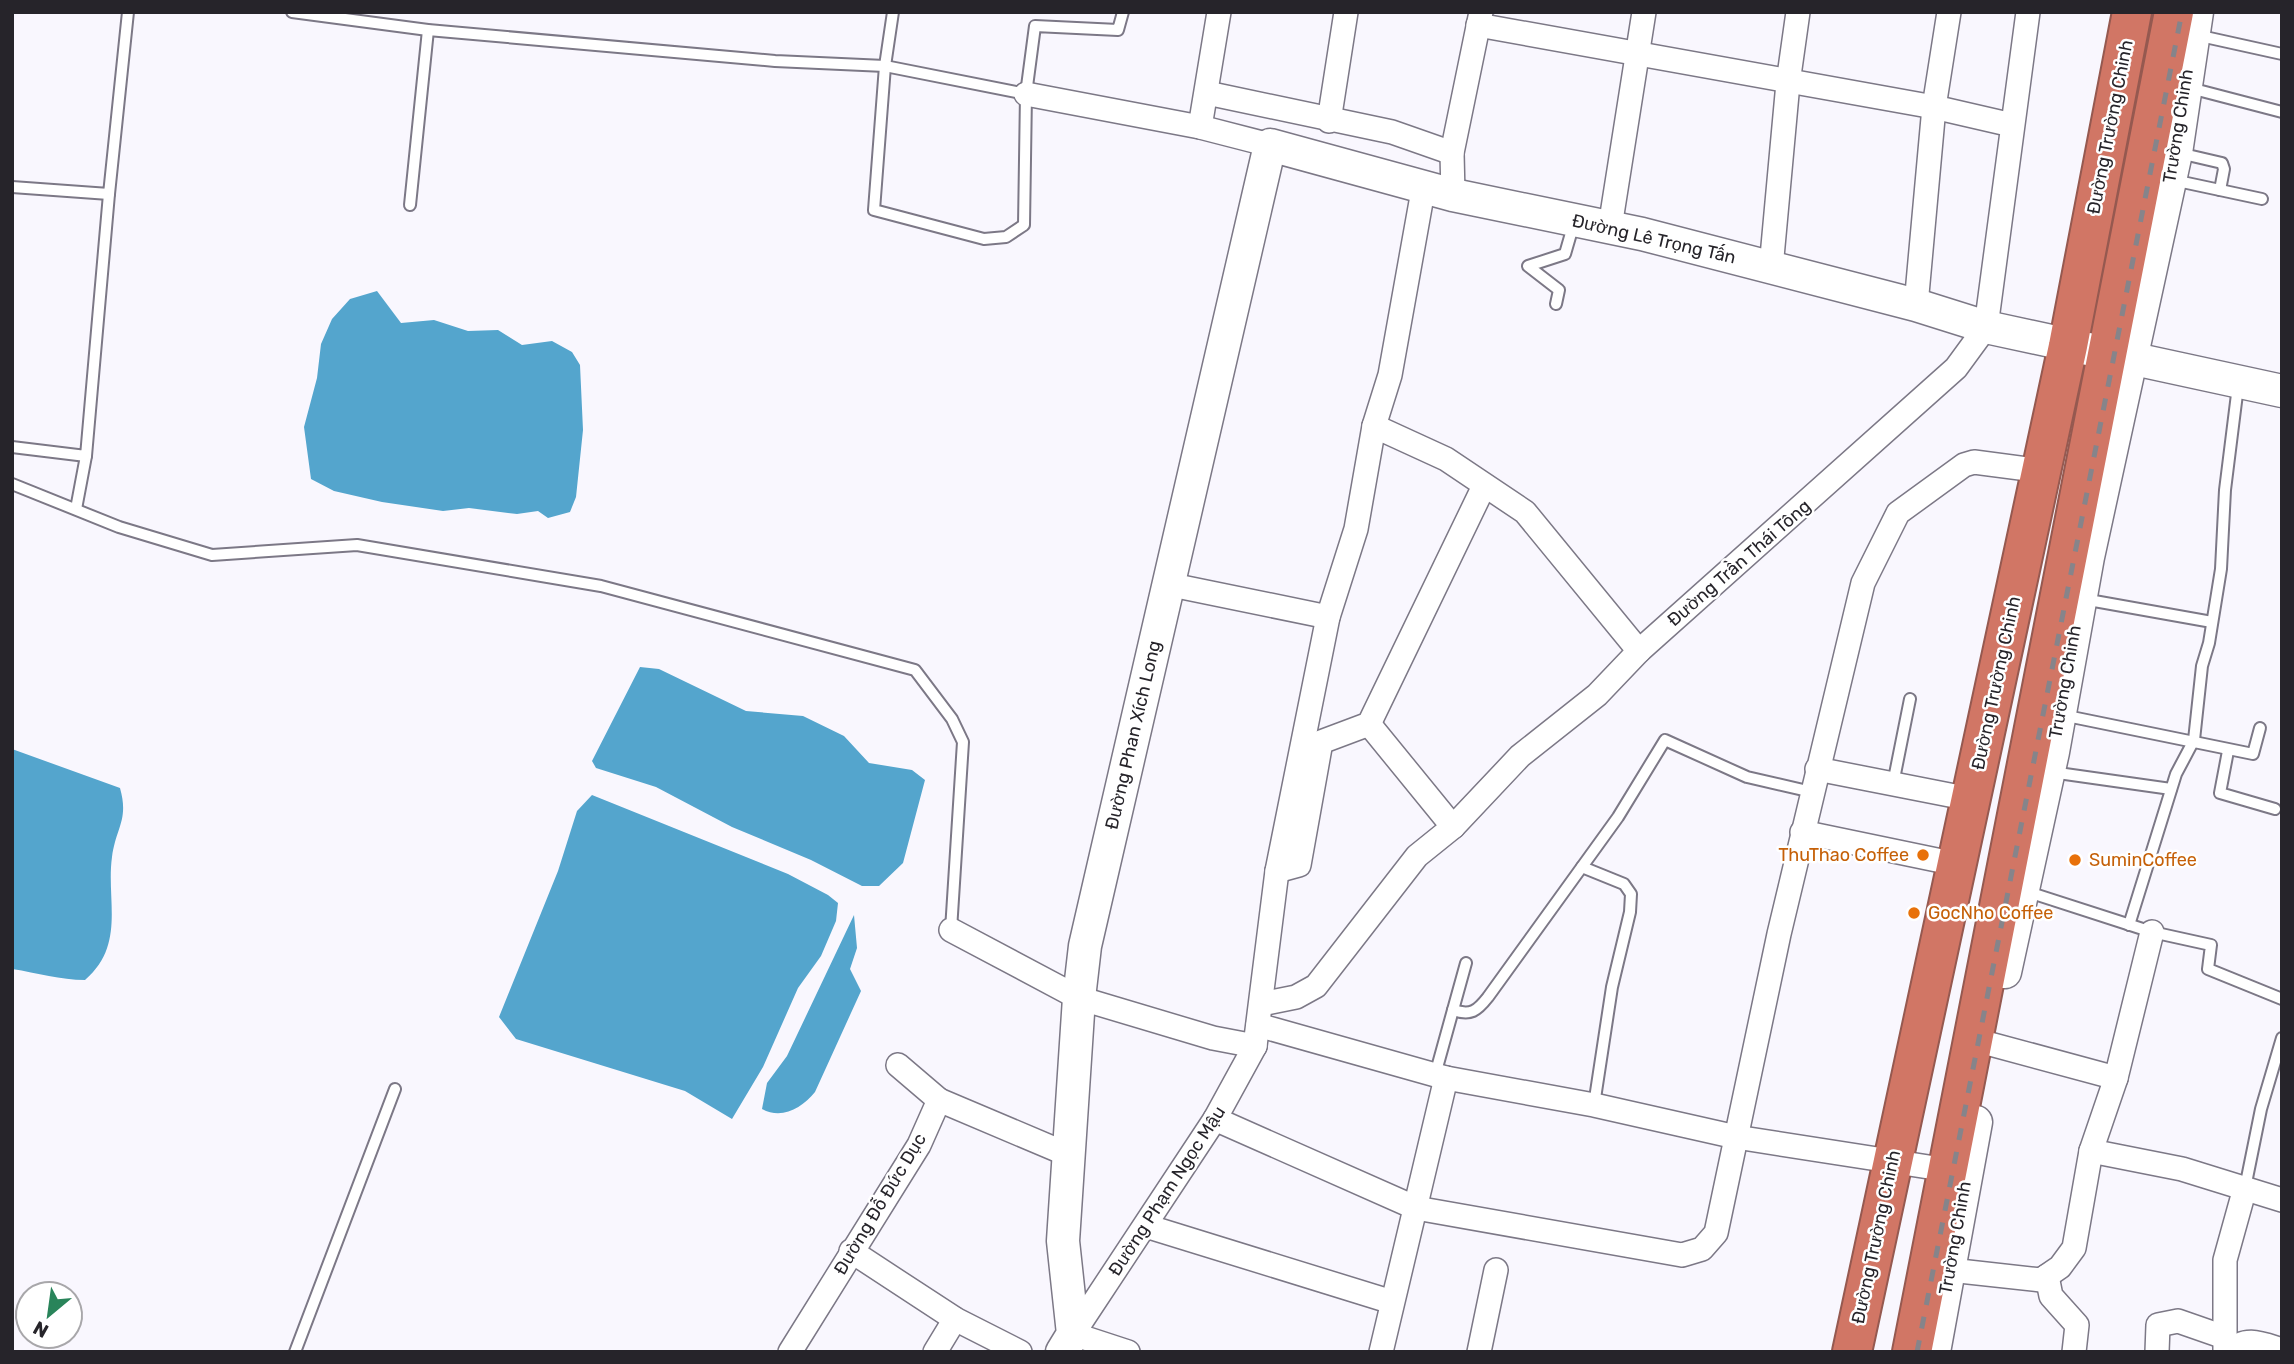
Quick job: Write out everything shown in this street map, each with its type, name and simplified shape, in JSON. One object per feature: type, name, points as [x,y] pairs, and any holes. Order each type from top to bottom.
[{"type":"highway","name":"Đường Trường Chinh","points":[[1852,1352],[2042,471],[2132,12]]},
{"type":"highway","points":[[1912,1352],[2188,20]]},
{"type":"street","points":[[1199,127],[1219,12]]},
{"type":"street","points":[[1328,121],[1346,12]]},
{"type":"street","points":[[1610,227],[1644,12]]},
{"type":"street","points":[[1771,268],[1788,83],[1798,12]]},
{"type":"street","points":[[1916,305],[1934,107],[1949,12]]},
{"type":"street","points":[[1986,327],[2028,12]]},
{"type":"street","points":[[1453,195],[1452,153],[1479,19],[1639,55],[1934,107],[2012,125]]},
{"type":"street","name":"Trường Chinh","points":[[1934,1352],[1990,1044],[2049,772],[2120,357],[2173,166],[2184,86],[2188,20]]},
{"type":"street","points":[[1207,93],[1328,121],[1392,132],[1452,153]]},
{"type":"street","name":"Đường Lê Trọng Tấn","points":[[1026,94],[1199,127],[1453,195],[1610,227],[1916,305],[1986,327],[2282,391]]},
{"type":"street","name":"Đường Phan Xích Long","points":[[1068,1343],[1063,1241],[1079,998],[1085,946],[1270,145]]},
{"type":"street","points":[[1258,1025],[1277,871],[1328,617],[1356,529],[1374,426],[1390,375],[1423,185]]},
{"type":"street","name":"Đường Trần Thái Tông","points":[[1258,1025],[1316,986],[1418,856],[1453,827],[1520,756],[1597,695],[1640,651],[1946,379],[1986,327]]},
{"type":"street","points":[[1374,426],[1446,459],[1525,512],[1640,651]]},
{"type":"street","points":[[1215,1119],[1416,1209],[1682,1255],[1702,1249],[1716,1233],[1802,832],[1863,583],[1898,513],[1964,465],[1974,462],[2042,471]]},
{"type":"street","points":[[1277,871],[1299,865],[1321,742],[1369,724],[1484,486]]},
{"type":"street","points":[[1167,584],[1328,617]]},
{"type":"street","points":[[1369,724],[1453,827]]},
{"type":"street","points":[[1817,769],[1970,799]]},
{"type":"street","points":[[1802,832],[1956,864]]},
{"type":"street","points":[[951,930],[1079,998],[1213,1038],[1258,1025],[1440,1077],[1594,1105],[1736,1137],[1948,1170]]},
{"type":"street","points":[[1950,1270],[2041,1280],[2060,1267],[2074,1248],[2091,1151],[2116,1078],[2152,932]]},
{"type":"street","name":"Đường Phạm Ngọc Mậu","points":[[1068,1343],[1215,1119],[1258,1025]]},
{"type":"street","points":[[1990,1044],[2116,1078]]},
{"type":"street","points":[[898,1065],[939,1100],[1069,1155]]},
{"type":"street","points":[[1381,1352],[1416,1209],[1440,1077]]},
{"type":"street","name":"Đường Đỗ Đức Dục","points":[[790,1352],[919,1145],[939,1100]]},
{"type":"street","points":[[2091,1151],[2182,1169],[2282,1200]]},
{"type":"street","points":[[2227,1347],[2225,1260],[2245,1188]]},
{"type":"street","points":[[1146,1226],[1392,1302]]},
{"type":"street","points":[[851,1251],[955,1319],[1020,1352]]},
{"type":"street","points":[[1479,1352],[1496,1270]]},
{"type":"street","points":[[2047,1276],[2051,1296],[2077,1325],[2074,1352]]},
{"type":"street","points":[[934,1352],[955,1319]]},
{"type":"street","points":[[2157,1352],[2158,1325],[2178,1321],[2227,1347],[2251,1341],[2282,1350]]},
{"type":"street","points":[[1068,1343],[1128,1352]]},
{"type":"lane","points":[[76,509],[86,456],[128,12]]},
{"type":"lane","points":[[292,12],[428,30],[775,61],[885,66],[1026,94]]},
{"type":"lane","points":[[893,12],[885,66],[874,211],[984,239],[1006,237],[1024,225],[1026,94],[1035,26],[1118,30],[1123,12]]},
{"type":"lane","points":[[2188,20],[2282,54]]},
{"type":"lane","points":[[410,205],[428,30]]},
{"type":"lane","points":[[2184,86],[2282,112]]},
{"type":"lane","points":[[2173,166],[2222,163],[2224,169],[2220,190]]},
{"type":"lane","points":[[2173,166],[2220,190],[2262,199]]},
{"type":"lane","points":[[12,187],[109,194]]},
{"type":"lane","points":[[1556,304],[1559,290],[1528,266],[1565,254],[1575,220]]},
{"type":"lane","points":[[2129,925],[2171,789],[2194,740],[2202,666],[2221,569],[2225,490],[2239,380]]},
{"type":"lane","points":[[12,447],[86,456]]},
{"type":"lane","points":[[12,484],[120,527],[212,555],[358,545],[601,586],[915,670],[952,719],[963,742],[951,930]]},
{"type":"lane","points":[[2080,598],[2212,622]]},
{"type":"lane","points":[[1893,784],[1910,699]]},
{"type":"lane","points":[[2059,715],[2253,754],[2260,728]]},
{"type":"lane","points":[[1453,1010],[1466,1014],[1479,1009],[1618,817],[1665,740],[1746,777],[1812,792]]},
{"type":"lane","points":[[2228,751],[2220,793],[2274,809]]},
{"type":"lane","points":[[2049,772],[2171,789]]},
{"type":"lane","points":[[1582,867],[1624,884],[1632,900],[1612,987],[1594,1105]]},
{"type":"lane","points":[[2022,890],[2152,932],[2211,945],[2208,968],[2282,999]]},
{"type":"lane","points":[[1440,1077],[1453,1010],[1466,963]]},
{"type":"lane","points":[[2245,1188],[2261,1109],[2282,1038]]},
{"type":"lane","points":[[295,1352],[395,1089]]},
{"type":"water","points":[[377,291],[401,323],[434,320],[468,331],[498,330],[522,345],[552,341],[572,352],[580,365],[583,430],[576,497],[570,512],[548,518],[538,511],[517,514],[469,508],[443,511],[382,502],[334,491],[311,479],[304,427],[317,378],[321,344],[332,319],[350,299]]},
{"type":"water","points":[[640,667],[659,669],[746,711],[803,716],[844,736],[869,763],[912,770],[925,780],[903,863],[879,886],[862,886],[811,860],[732,827],[656,787],[596,768],[592,761]]},
{"type":"water","points":[[12,749],[120,788],[123,808],[112,857],[110,937],[98,966],[85,980],[12,969]]},
{"type":"water","points":[[592,795],[788,874],[838,903],[836,921],[821,956],[798,988],[763,1067],[732,1119],[685,1091],[516,1039],[499,1017],[558,871],[577,811]]},
{"type":"water","points":[[854,915],[857,948],[850,969],[861,991],[815,1092],[791,1111],[777,1113],[762,1109],[767,1083],[787,1056]]},
{"type":"railway","points":[[1917,1352],[2182,12]]},
{"type":"place","name":"ThuThao Coffee","points":[[1923,855]]},
{"type":"place","name":"SuminCoffee","points":[[2075,860]]},
{"type":"place","name":"GocNho Coffee","points":[[1914,913]]}]
